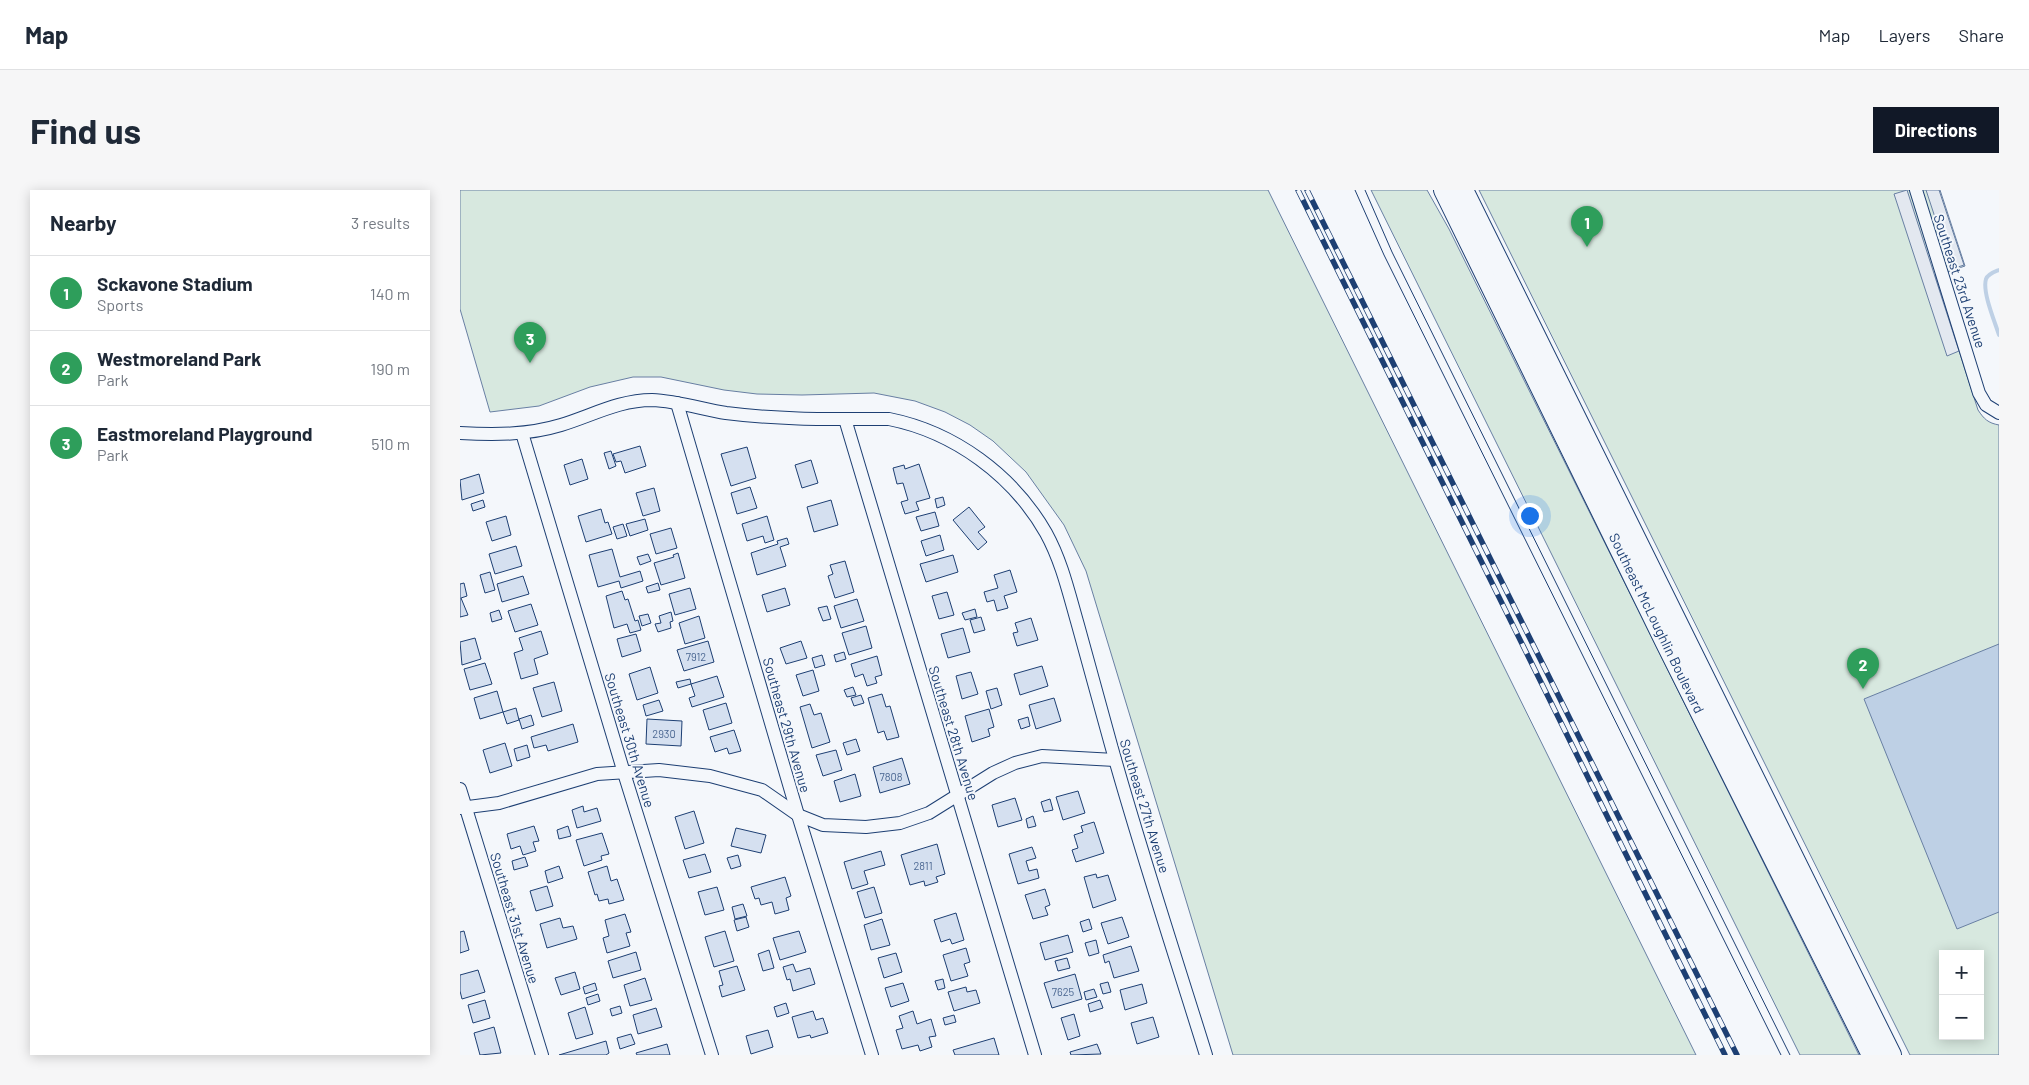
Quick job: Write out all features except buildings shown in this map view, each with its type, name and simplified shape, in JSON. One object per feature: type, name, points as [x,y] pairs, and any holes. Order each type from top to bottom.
[{"type":"highway","name":"Southeast McLoughlin Boulevard","points":[[1444,190],[1653,616],[1872,1055]]},
{"type":"highway","name":"Southeast McLoughlin Boulevard","points":[[1463,190],[1891,1055]]},
{"type":"street","name":"Southeast 23rd Avenue","points":[[1916,190],[1979,393],[1994,411]]},
{"type":"street","name":"Southeast 27th Avenue","points":[[460,433],[497,435],[522,433],[559,426],[625,403],[651,400],[726,413],[761,416],[889,419],[906,422],[944,437],[976,456],[1004,479],[1030,509],[1046,533],[1060,564],[1115,760],[1206,1055]]},
{"type":"street","name":"Southeast 29th Avenue","points":[[677,403],[798,815],[872,1055]]},
{"type":"street","name":"Southeast 28th Avenue","points":[[845,419],[1035,1055]]},
{"type":"street","name":"Southeast 30th Avenue","points":[[522,433],[624,773],[712,1055]]},
{"type":"street","points":[[463,808],[499,803],[597,774],[659,770],[738,782],[762,790],[798,815],[823,824],[866,827],[900,823],[929,813],[992,773],[1015,763],[1042,756],[1115,760]]},
{"type":"street","name":"Southeast 31st Avenue","points":[[460,789],[463,808],[542,1055]]},
{"type":"shaded area","points":[[460,190],[1268,190],[1696,1055],[1233,1055],[1086,571],[1064,525],[1026,472],[993,441],[970,425],[945,412],[915,401],[874,393],[757,394],[724,390],[661,377],[633,377],[590,387],[539,406],[490,412],[460,309]]},
{"type":"shaded area","points":[[1371,190],[1427,190],[1449,229],[1859,1055],[1800,1055]]},
{"type":"shaded area","points":[[1479,190],[1940,190],[1965,266],[1935,276],[1978,410],[1987,420],[1999,425],[1999,1055],[1910,1055]]},
{"type":"shaded area","points":[[1907,190],[1959,351],[1947,356],[1894,194]]},
{"type":"shaded area","points":[[1926,190],[1939,190],[1964,265],[1952,269]]},
{"type":"water","points":[[1999,644],[1999,912],[1957,929],[1864,699]]},
{"type":"waterway","points":[[1999,270],[1988,276],[1985,285],[1987,299],[1999,335]]},
{"type":"tram line","points":[[1355,190],[1384,255],[1781,1055]]},
{"type":"tram line","points":[[1365,190],[1392,252],[1790,1055]]},
{"type":"railway","points":[[1298,190],[1725,1055]]},
{"type":"railway","points":[[1307,190],[1737,1055]]},
{"type":"place","name":"Sckavone Stadium","points":[[1587,247]]},
{"type":"place","name":"Eastmoreland Playground","points":[[530,363]]},
{"type":"place","name":"Westmoreland Park","points":[[1863,689]]}]
